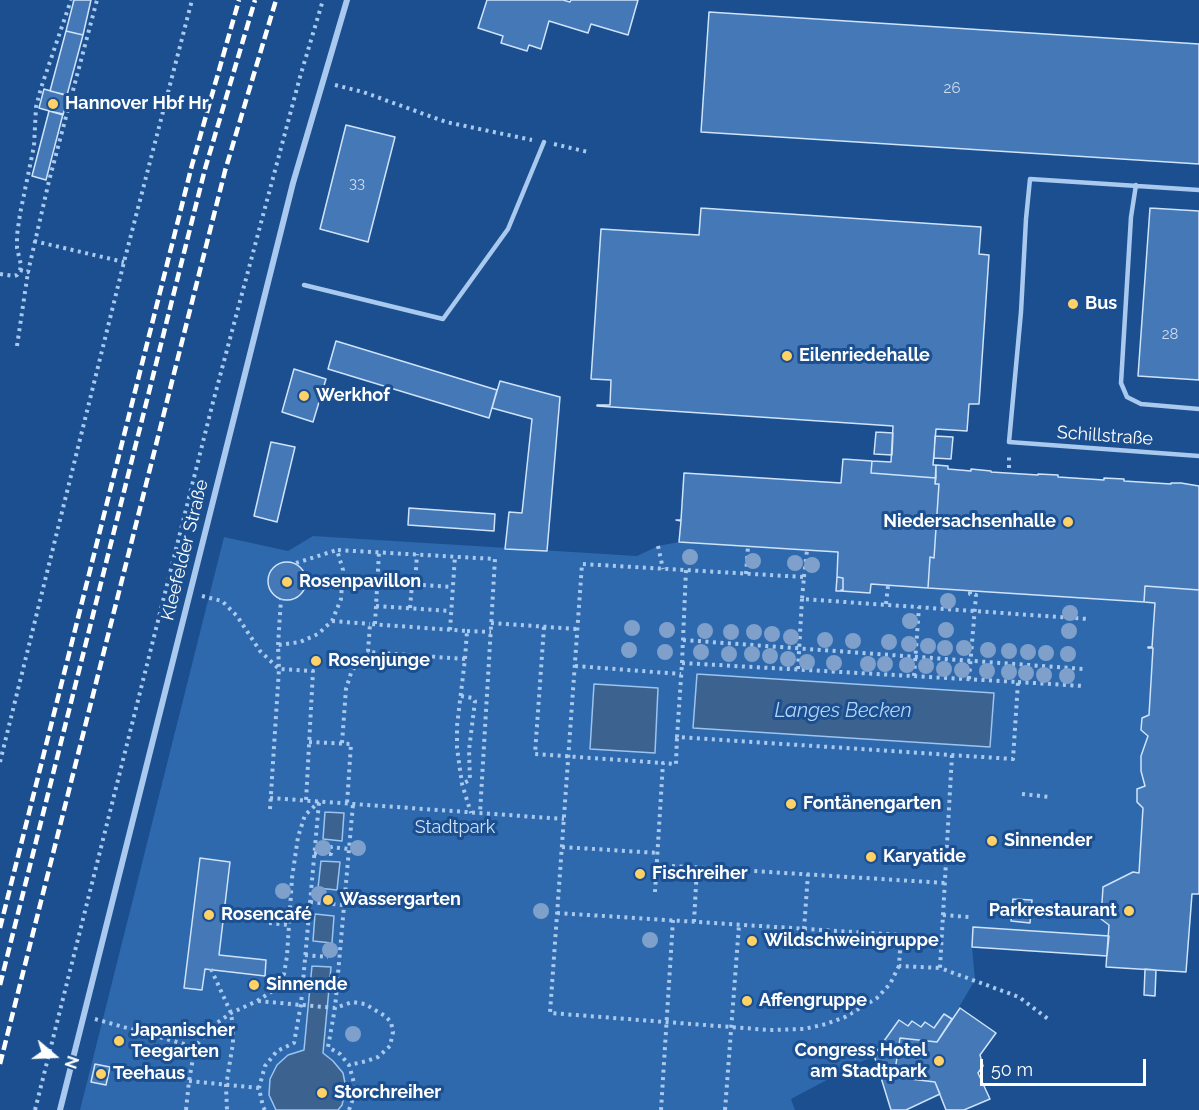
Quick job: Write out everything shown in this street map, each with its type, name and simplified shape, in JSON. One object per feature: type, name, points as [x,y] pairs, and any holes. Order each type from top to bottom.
[{"type":"street","name":"Kleefelder Straße","points":[[60,1110],[291,194],[347,0]]},
{"type":"lane","points":[[304,285],[443,319],[507,229],[544,142]]},
{"type":"lane","name":"Schillstraße","points":[[1136,185],[1030,179],[1010,442],[1199,456]]},
{"type":"lane","points":[[1199,190],[1136,185],[1131,217],[1121,383],[1127,397],[1141,404],[1199,409]]},
{"type":"path","points":[[0,274],[14,276],[20,270],[17,235],[34,146],[36,107],[71,0]]},
{"type":"path","points":[[17,346],[34,241],[97,0]]},
{"type":"path","points":[[0,762],[124,262],[192,0]]},
{"type":"path","points":[[35,1110],[212,406],[300,77],[323,0]]},
{"type":"path","points":[[322,82],[363,92],[446,122],[588,152]]},
{"type":"path","points":[[34,241],[124,262]]},
{"type":"path","points":[[20,270],[28,272]]},
{"type":"path","points":[[658,546],[663,569]]},
{"type":"path","points":[[746,574],[748,546]]},
{"type":"path","points":[[278,645],[300,642],[318,634],[332,621],[341,599],[342,590],[343,570],[337,550]]},
{"type":"path","points":[[296,563],[337,550],[495,559],[480,813]]},
{"type":"path","points":[[798,669],[807,550]]},
{"type":"path","points":[[342,743],[346,689],[351,673],[359,660],[368,652],[376,606],[379,552]]},
{"type":"path","points":[[410,608],[417,554]]},
{"type":"path","points":[[450,630],[455,556]]},
{"type":"path","points":[[557,913],[901,935],[899,966],[890,984],[877,998],[844,1017],[804,1029],[769,1030],[550,1012],[574,666],[582,564],[804,578]]},
{"type":"path","points":[[544,627],[536,754],[676,764],[686,570]]},
{"type":"path","points":[[378,582],[453,587]]},
{"type":"path","points":[[886,604],[888,586]]},
{"type":"path","points":[[969,679],[976,595],[970,594],[970,591]]},
{"type":"path","points":[[190,592],[222,601],[237,616],[260,651],[279,669],[314,671],[306,801]]},
{"type":"path","points":[[270,809],[281,599]]},
{"type":"path","points":[[802,599],[1088,619]]},
{"type":"path","points":[[376,606],[451,611]]},
{"type":"path","points":[[914,676],[919,607]]},
{"type":"path","points":[[332,621],[491,632]]},
{"type":"path","points":[[491,623],[577,629]]},
{"type":"path","points":[[467,631],[456,748],[462,784],[471,813]]},
{"type":"path","points":[[683,640],[1084,669]]},
{"type":"path","points":[[368,652],[465,659]]},
{"type":"path","points":[[682,663],[1083,686]]},
{"type":"path","points":[[574,666],[681,674]]},
{"type":"path","points":[[678,737],[1013,759],[1018,682]]},
{"type":"path","points":[[461,696],[473,698],[475,701],[469,750],[470,780],[462,784]]},
{"type":"path","points":[[309,742],[351,744],[347,804]]},
{"type":"path","points":[[940,968],[952,755]]},
{"type":"path","points":[[655,892],[663,763]]},
{"type":"path","points":[[1022,794],[1050,796]]},
{"type":"path","points":[[270,798],[564,819]]},
{"type":"path","points":[[265,1110],[259,1088],[265,1066],[278,1051],[294,1043],[301,1004],[319,801]]},
{"type":"path","points":[[186,1110],[195,1047],[211,1027],[231,1013],[274,990],[284,974],[292,878],[298,837],[305,815],[319,801]]},
{"type":"path","points":[[349,1110],[355,1093],[353,1079],[348,1065],[340,1054],[328,1047],[335,1008],[353,804]]},
{"type":"path","points":[[314,853],[331,855],[331,847],[349,849]]},
{"type":"path","points":[[562,847],[658,853]]},
{"type":"path","points":[[657,865],[945,882]]},
{"type":"path","points":[[694,922],[697,867]]},
{"type":"path","points":[[804,929],[808,874]]},
{"type":"path","points":[[310,902],[344,905]]},
{"type":"path","points":[[943,915],[969,917]]},
{"type":"path","points":[[661,1110],[673,920]]},
{"type":"path","points":[[269,923],[289,925]]},
{"type":"path","points":[[725,1110],[739,925]]},
{"type":"path","points":[[305,955],[328,957]]},
{"type":"path","points":[[899,966],[940,968],[1018,997],[1047,1019]]},
{"type":"path","points":[[212,969],[231,1013],[233,1028],[226,1086],[227,1110]]},
{"type":"path","points":[[257,1001],[335,1008],[352,1002],[365,1004],[385,1016],[391,1022],[393,1032],[390,1046],[378,1057],[348,1065]]},
{"type":"path","points":[[84,1016],[195,1047]]},
{"type":"path","points":[[189,1081],[259,1088]]},
{"type":"green space","name":"Stadtpark","points":[[313,536],[637,556],[658,546],[679,542],[838,552],[837,577],[843,578],[841,591],[870,593],[871,584],[1155,603],[1152,647],[1148,648],[1153,648],[1149,715],[1142,718],[1141,730],[1148,736],[1141,756],[1141,771],[1145,786],[1137,790],[1137,802],[1143,808],[1139,873],[1103,887],[1101,919],[1109,925],[1109,936],[973,927],[975,980],[952,1019],[944,1014],[934,1028],[921,1027],[912,1021],[908,1026],[899,1021],[874,1055],[791,1099],[795,1110],[80,1110],[224,537],[288,551]]},
{"type":"water","name":"Langes Becken","points":[[697,674],[994,693],[990,747],[693,728]]},
{"type":"water","points":[[594,684],[658,688],[655,753],[590,749]]},
{"type":"water","points":[[325,812],[344,813],[342,841],[323,839]]},
{"type":"water","points":[[321,861],[340,862],[337,890],[318,888]]},
{"type":"water","points":[[315,914],[334,916],[332,943],[313,941]]},
{"type":"water","points":[[312,966],[331,967],[323,1053],[343,1073],[346,1088],[342,1105],[338,1110],[276,1110],[269,1095],[270,1079],[277,1065],[288,1055],[304,1050]]},
{"type":"building","points":[[74,0],[91,0],[83,35],[66,31]]},
{"type":"building","points":[[487,0],[563,0],[570,2],[571,0],[638,0],[628,35],[591,24],[588,33],[549,21],[541,49],[529,45],[527,51],[501,43],[503,36],[478,28]]},
{"type":"building","points":[[709,12],[1199,44],[1199,164],[701,132]]},
{"type":"building","points":[[66,31],[83,35],[67,95],[50,91]]},
{"type":"building","name":"Hannover Hbf Hr","points":[[44,89],[68,96],[63,115],[39,108]]},
{"type":"building","points":[[49,111],[63,114],[46,180],[32,176]]},
{"type":"building","points":[[346,125],[395,137],[368,242],[320,229]]},
{"type":"building","name":"Eilenriedehalle","points":[[701,208],[981,227],[979,254],[989,255],[979,404],[969,404],[967,431],[936,429],[933,465],[936,465],[936,478],[871,473],[872,461],[891,462],[893,426],[597,406],[610,405],[611,380],[591,379],[601,229],[699,235]]},
{"type":"building","points":[[1150,208],[1199,211],[1199,380],[1138,376]]},
{"type":"building","points":[[336,341],[497,390],[489,418],[328,369]]},
{"type":"building","name":"Werkhof","points":[[294,369],[326,379],[313,422],[282,412]]},
{"type":"building","points":[[500,381],[560,397],[547,551],[505,549],[509,512],[522,513],[532,419],[492,408]]},
{"type":"building","points":[[876,432],[893,433],[892,455],[874,454]]},
{"type":"building","points":[[935,436],[953,437],[951,459],[934,458]]},
{"type":"building","points":[[271,442],[295,447],[277,522],[254,516]]},
{"type":"building","points":[[843,459],[872,461],[871,473],[936,478],[935,484],[939,484],[934,558],[930,557],[928,588],[871,584],[870,593],[841,591],[843,590],[843,578],[837,577],[838,552],[679,542],[681,521],[676,520],[681,520],[684,473],[841,483]]},
{"type":"building","name":"Niedersachsenhalle","points":[[936,465],[948,466],[948,469],[971,471],[971,469],[1104,480],[1104,478],[1124,479],[1124,481],[1199,486],[1199,590],[1145,586],[1144,602],[928,588],[930,557],[934,558],[939,484],[935,484]]},
{"type":"building","points":[[409,508],[495,514],[494,531],[408,525]]},
{"type":"building","name":"Rosenpavillon","points":[[287,562],[301,567],[306,581],[301,595],[287,600],[273,595],[268,581],[273,567]]},
{"type":"building","points":[[837,577],[843,578],[843,590],[841,591],[836,591]]},
{"type":"building","points":[[1145,586],[1199,590],[1199,894],[1192,894],[1186,972],[1106,967],[1109,925],[1101,919],[1103,887],[1133,872],[1139,873],[1143,808],[1137,802],[1137,789],[1145,786],[1141,771],[1141,756],[1148,736],[1141,730],[1142,718],[1149,715],[1153,648],[1148,647],[1152,647],[1155,603],[1144,602]]},
{"type":"building","points":[[200,858],[230,862],[219,955],[266,960],[265,976],[205,969],[202,990],[184,988]]},
{"type":"building","points":[[1013,899],[1032,900],[1030,923],[1011,921]]},
{"type":"building","points":[[973,927],[1109,936],[1107,956],[972,947]]},
{"type":"building","points":[[1145,969],[1156,970],[1155,996],[1144,995]]},
{"type":"building","name":"Congress Hotel am Stadtpark","points":[[960,1008],[996,1033],[980,1055],[983,1066],[978,1073],[990,1099],[964,1110],[946,1110],[935,1082],[894,1077],[900,1038],[937,1042]]},
{"type":"building","points":[[944,1014],[952,1019],[937,1042],[900,1038],[894,1077],[935,1082],[940,1094],[906,1110],[891,1110],[874,1055],[899,1020],[908,1026],[912,1021],[921,1027],[925,1022],[934,1028]]},
{"type":"building","name":"Teehaus","points":[[95,1064],[110,1067],[106,1085],[91,1082]]},
{"type":"railway","points":[[0,928],[192,165],[239,0]]},
{"type":"railway","points":[[0,985],[205,169],[255,0]]},
{"type":"railway","points":[[0,1064],[225,171],[276,0]]},
{"type":"place","name":"Hannover Hbf Hr","points":[[53,104]]},
{"type":"place","name":"Bus","points":[[1073,304]]},
{"type":"place","name":"Eilenriedehalle","points":[[787,356]]},
{"type":"place","name":"Werkhof","points":[[304,396]]},
{"type":"place","name":"Niedersachsenhalle","points":[[1068,522]]},
{"type":"place","name":"Rosenpavillon","points":[[287,582]]},
{"type":"place","name":"Rosenjunge","points":[[316,661]]},
{"type":"place","name":"Fontänengarten","points":[[791,804]]},
{"type":"place","name":"Sinnender","points":[[992,841]]},
{"type":"place","name":"Karyatide","points":[[871,857]]},
{"type":"place","name":"Fischreiher","points":[[640,874]]},
{"type":"place","name":"Wassergarten","points":[[328,900]]},
{"type":"place","name":"Parkrestaurant","points":[[1129,911]]},
{"type":"place","name":"Rosencafé","points":[[209,915]]},
{"type":"place","name":"Wildschweingruppe","points":[[752,941]]},
{"type":"place","name":"Sinnende","points":[[254,985]]},
{"type":"place","name":"Affengruppe","points":[[747,1001]]},
{"type":"place","name":"Japanischer Teegarten","points":[[119,1041]]},
{"type":"place","name":"Congress Hotel am Stadtpark","points":[[939,1061]]},
{"type":"place","name":"Teehaus","points":[[101,1074]]},
{"type":"place","name":"Storchreiher","points":[[322,1093]]}]
